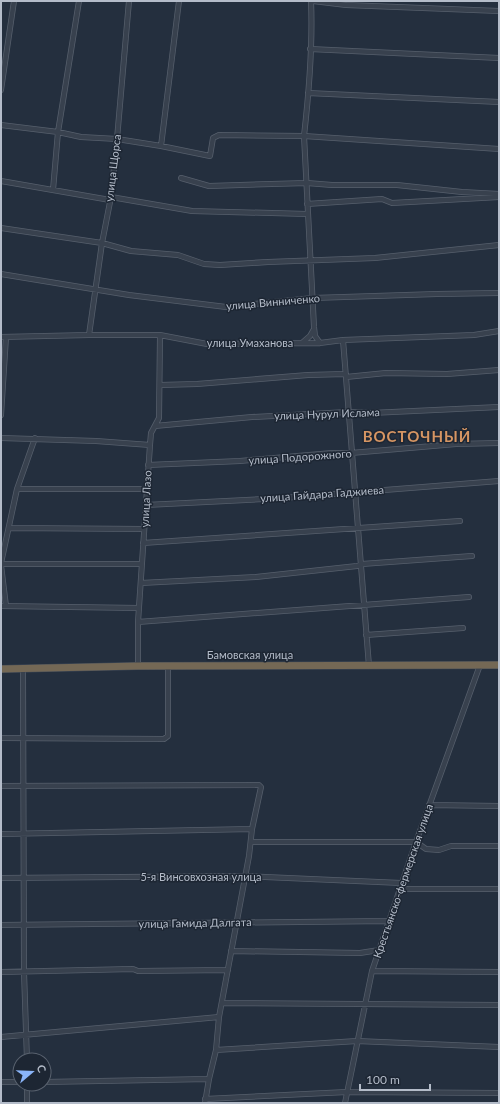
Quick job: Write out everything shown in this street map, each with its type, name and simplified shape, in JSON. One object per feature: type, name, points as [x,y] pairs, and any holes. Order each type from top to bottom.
[{"type":"highway","name":"Бамовская улица","points":[[1,668],[499,665]]},
{"type":"street","points":[[1,90],[14,1]]},
{"type":"street","points":[[53,190],[58,132],[79,1]]},
{"type":"street","name":"улица Щорса","points":[[89,335],[102,243],[111,199],[129,1]]},
{"type":"street","points":[[161,146],[179,1]]},
{"type":"street","points":[[320,343],[315,336],[314,327],[304,136],[308,92],[312,1],[353,5],[499,11]]},
{"type":"street","points":[[310,49],[499,58]]},
{"type":"street","points":[[308,92],[499,102]]},
{"type":"street","points":[[1,125],[58,132],[81,137],[161,146],[210,156],[213,138],[219,135],[304,136],[499,149]]},
{"type":"street","points":[[181,178],[209,186],[307,183],[332,185],[397,185],[462,192],[499,194]]},
{"type":"street","points":[[1,181],[192,211],[308,214]]},
{"type":"street","points":[[307,204],[382,199],[392,203],[499,197]]},
{"type":"street","points":[[1,228],[102,243],[131,251],[178,255],[204,264],[220,265],[374,258],[499,244]]},
{"type":"street","name":"улица Винниченко","points":[[1,274],[95,290],[184,303],[226,307],[312,298],[499,293]]},
{"type":"street","points":[[302,343],[310,336],[314,327]]},
{"type":"street","name":"улица Умаханова","points":[[4,337],[160,335],[207,344],[320,343],[343,340],[474,335],[499,331]]},
{"type":"street","name":"улица Лазо","points":[[138,666],[138,622],[148,464],[151,433],[160,418],[160,335]]},
{"type":"street","points":[[1,415],[4,337]]},
{"type":"street","points":[[343,340],[369,666]]},
{"type":"street","points":[[160,385],[197,384],[308,375],[345,376],[386,373],[447,374],[499,370]]},
{"type":"street","name":"улица Нурул Ислама","points":[[155,426],[252,417],[499,407]]},
{"type":"street","points":[[1,438],[35,438],[150,445]]},
{"type":"street","points":[[35,438],[17,489],[1,564],[4,606],[139,608]]},
{"type":"street","name":"улица Подорожного","points":[[148,464],[240,461],[456,444],[499,443]]},
{"type":"street","name":"улица Гайдара Гаджиева","points":[[146,505],[283,498],[354,491],[499,481]]},
{"type":"street","points":[[17,489],[147,489]]},
{"type":"street","points":[[143,543],[460,521]]},
{"type":"street","points":[[9,528],[144,529]]},
{"type":"street","points":[[141,583],[256,576],[356,566],[362,564],[472,556]]},
{"type":"street","points":[[1,564],[142,564]]},
{"type":"street","points":[[138,622],[469,597]]},
{"type":"street","points":[[366,635],[463,628]]},
{"type":"street","name":"Крестьянско-фермерская улица","points":[[345,1103],[372,971],[400,886],[480,665]]},
{"type":"street","points":[[1,738],[164,739],[168,736],[168,667]]},
{"type":"street","points":[[23,669],[24,972],[26,1052]]},
{"type":"street","points":[[1,786],[259,785],[261,787],[252,829],[251,842],[219,1017],[216,1050],[208,1079],[205,1101],[347,1092],[499,1093]]},
{"type":"street","points":[[429,805],[499,806]]},
{"type":"street","points":[[1,834],[252,829]]},
{"type":"street","points":[[251,842],[416,842],[426,849],[439,850],[451,846],[499,846]]},
{"type":"street","name":"5-я Винсовхозная улица","points":[[1,878],[245,876],[400,886],[499,889]]},
{"type":"street","name":"улица Гамида Далгата","points":[[1,925],[388,921]]},
{"type":"street","points":[[231,951],[360,953],[379,950]]},
{"type":"street","points":[[1,972],[133,969],[138,971],[228,970]]},
{"type":"street","points":[[372,971],[499,972]]},
{"type":"street","points":[[222,1003],[499,1005]]},
{"type":"street","points":[[1,1037],[219,1017]]},
{"type":"street","points":[[216,1050],[357,1041],[499,1047]]},
{"type":"street","points":[[52,1082],[208,1079]]},
{"type":"street","points":[[1,1082],[12,1082]]},
{"type":"street","points":[[27,1092],[27,1103]]},
{"type":"district","name":"ВОСТОЧНЫЙ","points":[[417,437]]}]
